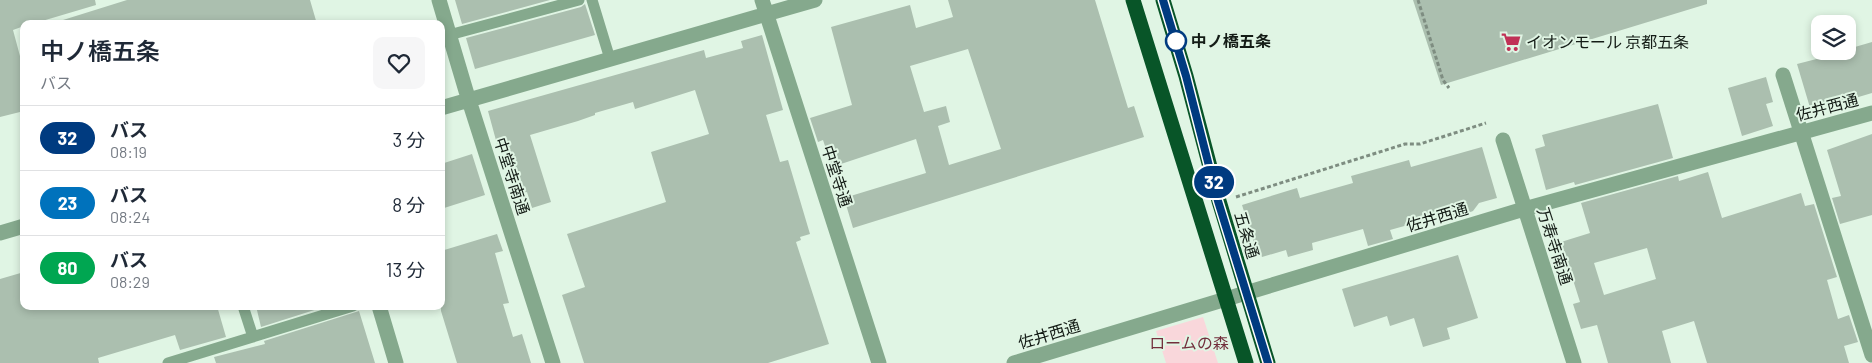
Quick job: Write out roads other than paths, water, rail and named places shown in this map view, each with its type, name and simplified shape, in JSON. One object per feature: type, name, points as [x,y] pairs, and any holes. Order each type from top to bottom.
[{"type":"highway","points":[[1133,0],[1246,363]]},
{"type":"highway","name":"五条通","points":[[1163,0],[1186,76],[1218,201],[1268,363]]},
{"type":"street","name":"中堂寺南通","points":[[439,0],[444,20]]},
{"type":"street","points":[[445,107],[610,59],[764,7],[814,0]]},
{"type":"street","name":"中堂寺通","points":[[764,7],[879,363]]},
{"type":"street","name":"中堂寺南通","points":[[445,23],[553,363]]},
{"type":"street","points":[[1783,75],[1872,355]]},
{"type":"street","name":"佐井西通","points":[[1014,363],[1524,209],[1872,113]]},
{"type":"street","name":"万寿寺南通","points":[[1503,140],[1574,363]]},
{"type":"street","points":[[0,233],[20,227]]},
{"type":"street","points":[[380,310],[396,363]]},
{"type":"lane","points":[[448,35],[579,0]]},
{"type":"lane","points":[[592,0],[610,59]]},
{"type":"lane","points":[[244,310],[252,337]]},
{"type":"lane","points":[[168,363],[339,310]]},
{"type":"place","name":"中ノ橋五条","points":[[1176,41]]},
{"type":"place","name":"イオンモール 京都五条","points":[[1511,42]]},
{"type":"park label","name":"ロームの森","points":[[1189,343]]}]
